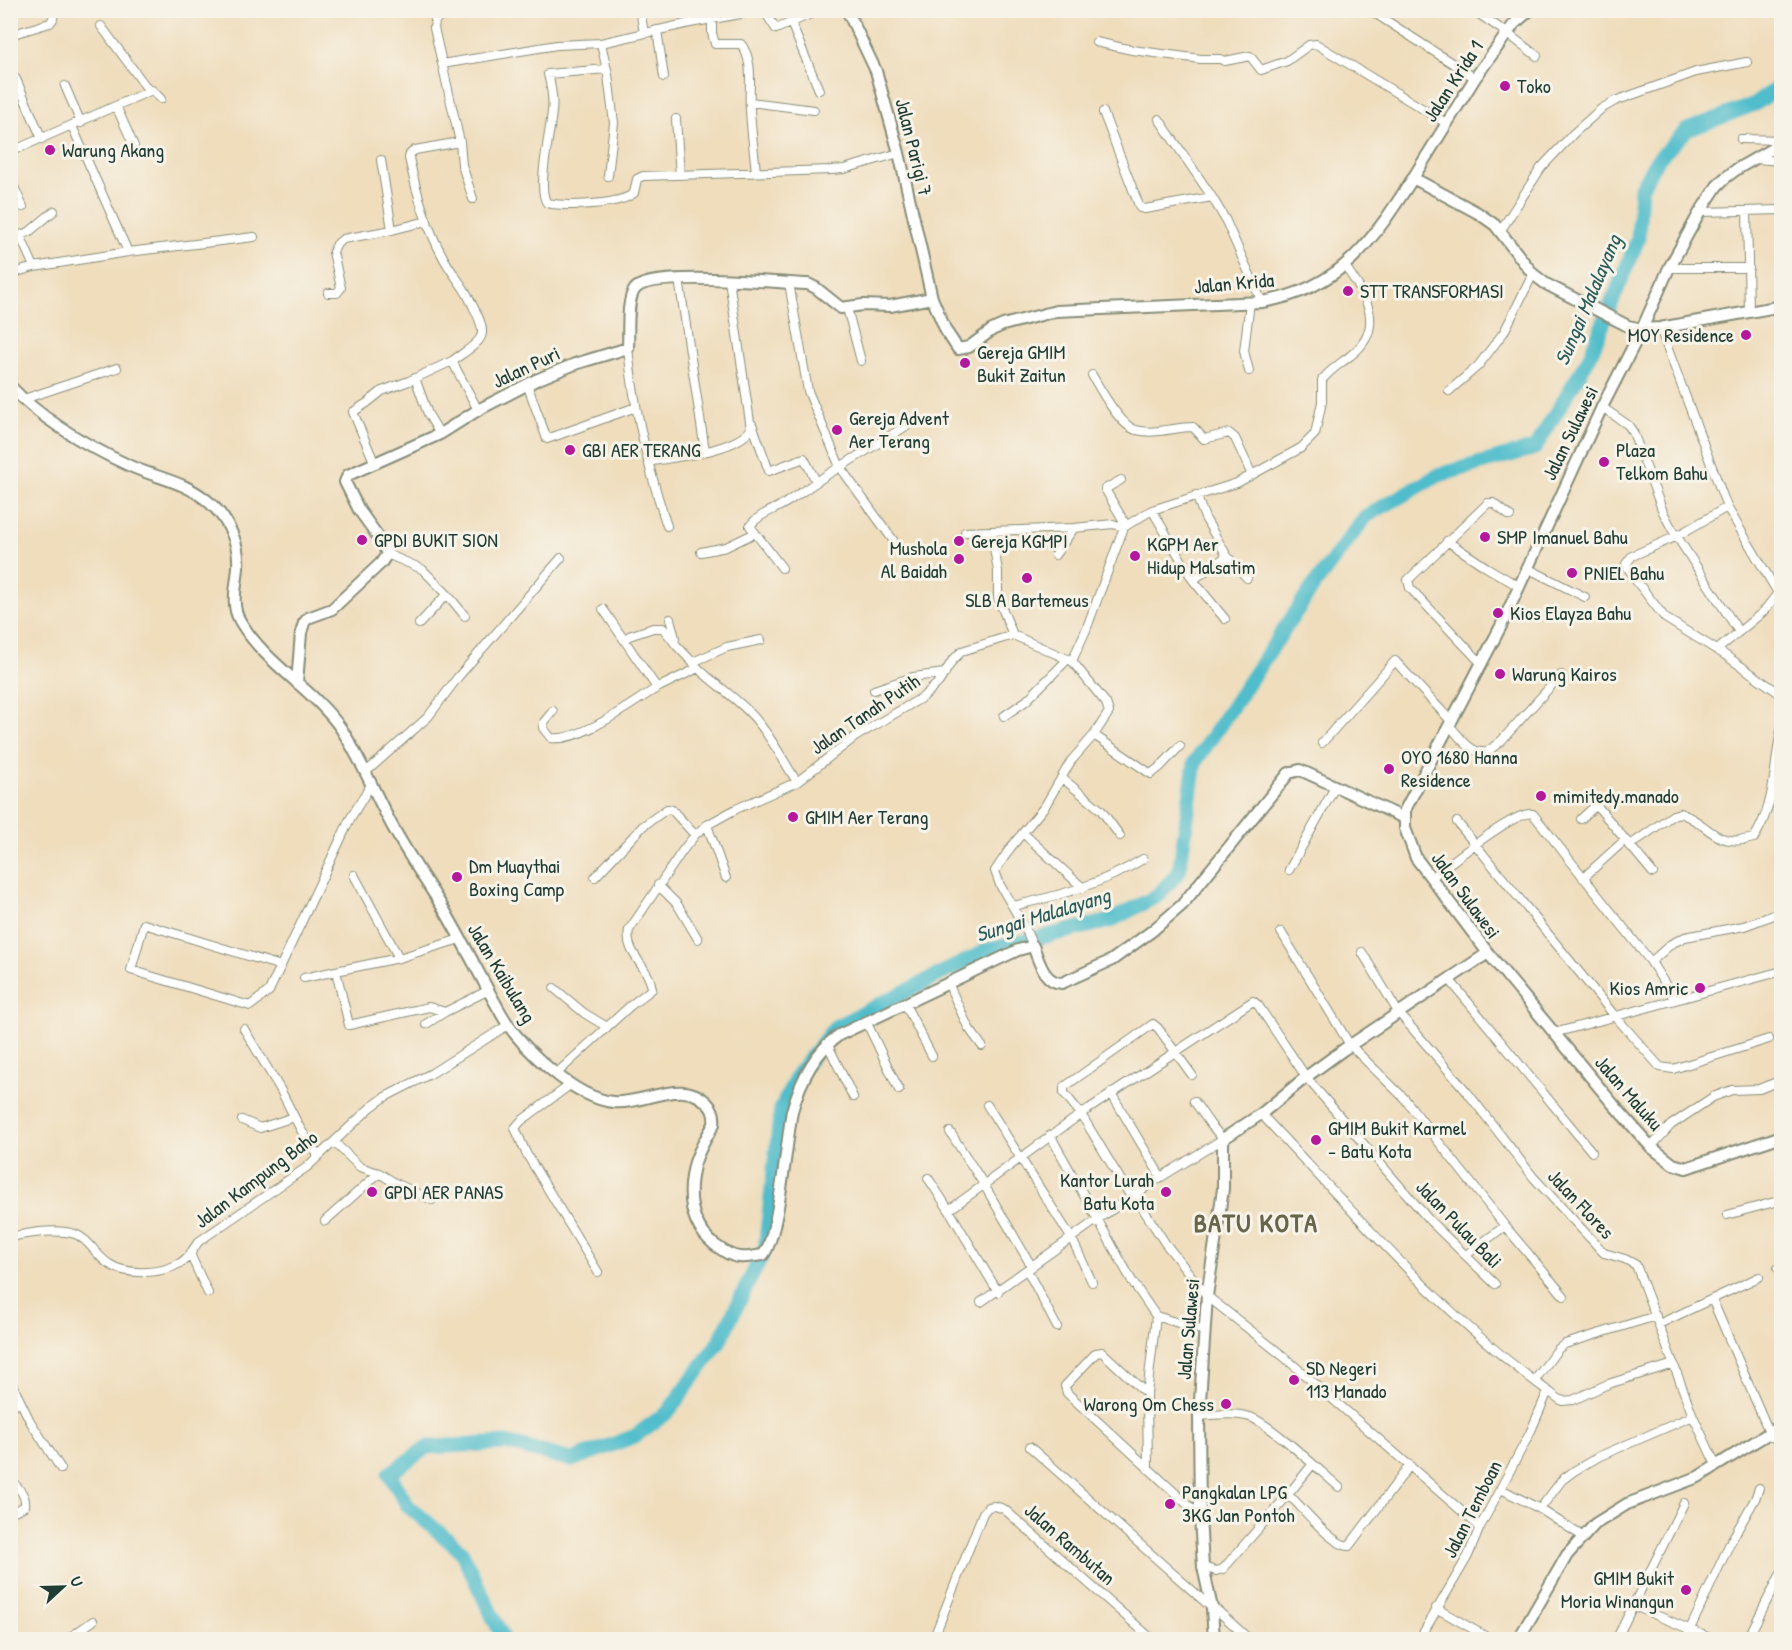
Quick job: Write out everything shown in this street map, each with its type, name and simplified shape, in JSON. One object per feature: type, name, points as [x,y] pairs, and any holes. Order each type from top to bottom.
[{"type":"street","points":[[10,35],[50,23],[54,10]]},
{"type":"street","points":[[445,10],[435,21],[434,28],[460,142],[462,165],[473,199]]},
{"type":"street","points":[[640,10],[644,33]]},
{"type":"street","points":[[442,64],[557,45],[601,43],[732,15],[765,12],[776,29],[820,10]]},
{"type":"street","name":"Jalan Parigi 7","points":[[847,10],[876,71],[899,153],[932,298]]},
{"type":"street","points":[[1473,10],[1537,56]]},
{"type":"street","name":"Jalan Krida 1","points":[[1413,178],[1475,78],[1514,24],[1530,10]]},
{"type":"street","points":[[1376,14],[1475,78]]},
{"type":"street","points":[[712,19],[715,44],[737,44],[743,47],[750,70],[750,102],[756,172]]},
{"type":"street","points":[[791,23],[819,90]]},
{"type":"street","points":[[101,26],[150,91],[152,90],[161,99]]},
{"type":"street","points":[[657,30],[664,77]]},
{"type":"street","points":[[1096,42],[1132,50],[1201,59],[1225,61],[1250,56],[1261,70],[1287,61],[1309,45],[1321,45],[1446,123]]},
{"type":"street","points":[[601,43],[614,123],[608,176]]},
{"type":"street","points":[[1501,230],[1541,168],[1574,133],[1601,109],[1615,101],[1696,72],[1747,62]]},
{"type":"street","points":[[607,69],[548,74],[553,102],[546,153],[545,201],[551,204],[595,204],[633,195],[636,181],[640,176],[837,170],[899,153]]},
{"type":"street","points":[[15,79],[42,139]]},
{"type":"street","points":[[65,86],[81,123]]},
{"type":"street","points":[[10,152],[150,91]]},
{"type":"street","points":[[750,102],[814,110]]},
{"type":"street","points":[[116,106],[134,146]]},
{"type":"street","points":[[1103,112],[1140,208],[1212,196]]},
{"type":"street","points":[[676,119],[680,175]]},
{"type":"street","points":[[1159,119],[1212,196],[1225,219],[1262,302]]},
{"type":"street","points":[[72,126],[128,252]]},
{"type":"street","points":[[1741,139],[1782,141]]},
{"type":"street","name":"Jalan Sulawesi","points":[[1214,1640],[1212,1608],[1203,1567],[1199,1416],[1207,1296],[1223,1189],[1223,1139],[1261,1114],[1350,1045],[1488,953],[1410,847],[1404,818],[1410,799],[1482,664],[1669,268],[1700,212],[1717,186],[1737,169],[1782,141]]},
{"type":"street","points":[[375,464],[353,412],[382,391],[452,361],[474,345],[483,331],[467,293],[442,256],[427,221],[411,171],[410,154],[415,150],[460,142]]},
{"type":"street","points":[[1754,158],[1782,161]]},
{"type":"street","points":[[381,160],[392,230]]},
{"type":"street","points":[[10,178],[23,207]]},
{"type":"street","points":[[1413,178],[1478,213],[1501,230],[1533,274],[1546,284],[1628,326],[1642,329],[1660,328],[1782,306]]},
{"type":"street","name":"Jalan Krida","points":[[932,298],[946,331],[955,346],[961,349],[969,347],[992,330],[1056,311],[1278,300],[1301,291],[1345,266],[1372,237],[1413,178]]},
{"type":"street","points":[[1700,212],[1782,210]]},
{"type":"street","points":[[10,239],[29,232],[54,211]]},
{"type":"street","points":[[1747,211],[1749,312]]},
{"type":"street","points":[[328,293],[337,293],[341,288],[333,252],[337,244],[349,237],[427,221]]},
{"type":"street","points":[[20,235],[34,267]]},
{"type":"street","points":[[10,274],[34,267],[128,252],[254,237]]},
{"type":"street","points":[[1004,716],[1026,701],[1070,660],[1086,630],[1125,526],[1152,510],[1237,483],[1301,448],[1315,434],[1322,402],[1322,380],[1336,365],[1363,344],[1370,334],[1371,320],[1363,291],[1345,266]]},
{"type":"street","points":[[1669,268],[1749,268]]},
{"type":"street","points":[[1449,391],[1478,366],[1504,332],[1533,274]]},
{"type":"street","points":[[667,526],[648,462],[636,407],[628,348],[630,308],[632,293],[636,286],[648,281],[680,279],[808,284],[841,308],[863,305],[890,306],[932,298]]},
{"type":"street","points":[[680,279],[705,452]]},
{"type":"street","points":[[648,462],[721,448],[748,434],[752,429],[729,280]]},
{"type":"street","points":[[789,283],[808,391],[840,467],[893,540]]},
{"type":"street","points":[[1249,371],[1244,351],[1250,303]]},
{"type":"street","points":[[847,308],[861,361]]},
{"type":"street","points":[[1660,328],[1727,507],[1780,594],[1763,612],[1717,650]]},
{"type":"street","name":"Jalan Puri","points":[[387,554],[382,542],[359,510],[345,482],[348,475],[441,434],[478,410],[527,384],[575,364],[628,348]]},
{"type":"street","points":[[452,361],[478,410]]},
{"type":"street","points":[[24,399],[117,368]]},
{"type":"street","points":[[1092,375],[1100,390],[1129,427],[1138,431],[1147,431],[1193,427],[1204,439],[1229,434],[1235,438],[1252,475]]},
{"type":"street","points":[[415,378],[428,414],[441,434]]},
{"type":"street","points":[[527,384],[547,439],[636,407]]},
{"type":"street","name":"Jalan Kaibulang","points":[[11,388],[38,412],[80,440],[131,466],[176,481],[209,502],[231,532],[237,547],[239,564],[235,607],[237,614],[267,656],[297,683],[337,725],[366,772],[389,819],[508,1025],[546,1066],[570,1085],[595,1097],[614,1102],[672,1092],[695,1093],[714,1111],[714,1124],[694,1163],[690,1200],[698,1227],[708,1239],[728,1254],[739,1257],[762,1255],[766,1251],[774,1224],[796,1095],[827,1043]]},
{"type":"street","points":[[1602,407],[1628,425],[1633,432],[1663,512],[1739,632]]},
{"type":"street","points":[[752,422],[769,471],[804,458],[816,481]]},
{"type":"street","points":[[782,568],[750,526],[753,522],[906,426]]},
{"type":"street","points":[[1121,480],[1105,489],[1125,526]]},
{"type":"street","points":[[1196,495],[1205,518],[1227,556],[1247,578]]},
{"type":"street","points":[[1482,664],[1408,584],[1408,580],[1488,503],[1493,503],[1510,516]]},
{"type":"street","points":[[1727,507],[1677,536],[1632,556],[1626,564],[1665,618],[1717,650],[1782,695]]},
{"type":"street","points":[[1152,510],[1193,580],[1225,620]]},
{"type":"street","points":[[965,532],[1074,528],[1113,524],[1125,526]]},
{"type":"street","points":[[1055,555],[1074,528]]},
{"type":"street","points":[[992,531],[998,572],[998,598],[1013,635],[1070,660],[1109,708],[1109,712],[1094,735],[1071,761],[1045,806],[995,871],[1046,974],[1055,983],[1062,983],[1112,960],[1152,932],[1182,904],[1289,773],[1300,770],[1404,818]]},
{"type":"street","points":[[701,552],[726,547],[755,533]]},
{"type":"street","points":[[1447,541],[1520,587]]},
{"type":"street","points":[[297,683],[301,633],[304,623],[308,618],[332,609],[387,554],[422,570],[447,594],[465,616]]},
{"type":"street","points":[[1193,580],[1227,556]]},
{"type":"street","points":[[366,772],[428,717],[458,676],[561,558]]},
{"type":"street","points":[[1529,568],[1585,597]]},
{"type":"street","points":[[419,624],[447,594]]},
{"type":"street","points":[[603,609],[657,688]]},
{"type":"street","points":[[670,619],[677,646]]},
{"type":"street","points":[[629,636],[663,627],[695,665],[758,721],[797,782]]},
{"type":"street","name":"Jalan Tanah Putih","points":[[607,1027],[652,989],[651,981],[632,952],[627,937],[634,920],[695,835],[707,825],[797,782],[855,737],[924,697],[934,688],[952,661],[962,651],[1013,635]]},
{"type":"street","points":[[553,711],[544,722],[543,728],[551,738],[580,735],[726,647],[761,640]]},
{"type":"street","points":[[1322,743],[1395,661],[1466,744],[1476,751],[1487,752],[1501,741],[1561,675]]},
{"type":"street","points":[[874,690],[913,677],[945,673]]},
{"type":"street","points":[[1583,878],[1627,843],[1680,813],[1715,837],[1731,841],[1754,838],[1768,812],[1774,786],[1776,749],[1782,725]]},
{"type":"street","points":[[1094,735],[1151,774],[1160,768],[1180,746]]},
{"type":"street","points":[[1062,778],[1101,810],[1120,836]]},
{"type":"street","points":[[281,966],[144,924],[131,970],[250,1006],[268,991],[281,966],[350,819],[372,783]]},
{"type":"street","points":[[1289,870],[1335,787]]},
{"type":"street","points":[[1581,819],[1593,808],[1598,807],[1653,873]]},
{"type":"street","points":[[595,877],[643,826],[667,809],[672,810],[695,835]]},
{"type":"street","points":[[1431,878],[1475,844],[1523,814],[1533,814],[1651,962],[1675,1000]]},
{"type":"street","points":[[1456,822],[1614,1016],[1660,1068],[1667,1070],[1769,1039]]},
{"type":"street","points":[[707,825],[726,878]]},
{"type":"street","points":[[1023,833],[1083,888]]},
{"type":"street","points":[[1013,906],[1083,888],[1143,859]]},
{"type":"street","points":[[354,875],[399,957]]},
{"type":"street","points":[[658,885],[677,903],[698,939]]},
{"type":"street","points":[[1651,962],[1671,944],[1685,937],[1744,926],[1782,912]]},
{"type":"street","points":[[1281,932],[1350,1045],[1404,1098],[1505,1226],[1564,1296]]},
{"type":"street","points":[[304,978],[399,957],[460,939]]},
{"type":"street","points":[[853,1097],[827,1043],[866,1021],[1032,945]]},
{"type":"street","name":"Jalan Flores","points":[[1362,952],[1398,1012],[1467,1092],[1534,1178],[1604,1253],[1636,1265],[1693,1416],[1716,1466]]},
{"type":"street","name":"Jalan Maluku","points":[[1488,953],[1651,1147],[1673,1164],[1684,1168],[1782,1136]]},
{"type":"street","points":[[336,971],[349,1025],[429,1007],[445,1012]]},
{"type":"street","points":[[1554,1033],[1782,971]]},
{"type":"street","points":[[1449,979],[1592,1152]]},
{"type":"street","points":[[948,983],[968,1027],[982,1046]]},
{"type":"street","points":[[554,988],[584,1013],[607,1027],[556,1074]]},
{"type":"street","points":[[426,1024],[489,990]]},
{"type":"street","name":"Jalan Pulau Bali","points":[[1176,1051],[1253,1001],[1258,1005],[1306,1077],[1429,1220],[1495,1284]]},
{"type":"street","points":[[905,1004],[932,1056]]},
{"type":"street","points":[[866,1021],[898,1090]]},
{"type":"street","points":[[1192,1075],[1156,1024],[1064,1087],[1064,1093],[1081,1114],[1165,1243],[1207,1296],[1283,1356],[1480,1527]]},
{"type":"street","name":"Jalan Kampung Baho","points":[[10,1236],[64,1232],[77,1234],[96,1254],[109,1264],[123,1270],[157,1270],[180,1263],[198,1242],[307,1167],[370,1108],[385,1097],[441,1068],[508,1025]]},
{"type":"street","points":[[244,1029],[318,1155]]},
{"type":"street","points":[[949,1210],[1050,1135],[1176,1051]]},
{"type":"street","points":[[1651,1147],[1671,1125],[1713,1097],[1732,1090],[1759,1089],[1782,1080]]},
{"type":"street","points":[[570,1085],[521,1121],[515,1128],[532,1163],[598,1272]]},
{"type":"street","points":[[1111,1093],[1161,1177]]},
{"type":"street","points":[[981,1302],[1098,1219],[1223,1139],[1210,1125],[1194,1101]]},
{"type":"street","points":[[987,1105],[1071,1239],[1092,1282]]},
{"type":"street","points":[[1261,1114],[1426,1289],[1562,1401],[1674,1364]]},
{"type":"street","points":[[242,1120],[260,1128],[294,1117]]},
{"type":"street","points":[[950,1132],[983,1183],[1030,1268],[1057,1327]]},
{"type":"street","points":[[1050,1135],[1132,1281],[1156,1316],[1204,1331]]},
{"type":"street","points":[[334,1142],[356,1164],[432,1200]]},
{"type":"street","points":[[325,1221],[379,1173]]},
{"type":"street","points":[[928,1178],[998,1292]]},
{"type":"street","points":[[1727,1215],[1782,1200]]},
{"type":"street","points":[[1466,1256],[1505,1226]]},
{"type":"street","points":[[190,1254],[208,1293]]},
{"type":"street","points":[[1535,1380],[1560,1347],[1658,1320],[1712,1299],[1759,1277]]},
{"type":"street","points":[[1712,1299],[1766,1434]]},
{"type":"street","points":[[1148,1469],[1147,1394],[1156,1316]]},
{"type":"street","points":[[1147,1394],[1102,1352],[1096,1353],[1065,1386],[1067,1393],[1200,1516]]},
{"type":"street","points":[[10,1380],[30,1421],[61,1469]]},
{"type":"street","name":"Jalan Temboan","points":[[1419,1640],[1468,1556],[1480,1527],[1548,1391]]},
{"type":"street","points":[[10,1406],[20,1402]]},
{"type":"street","points":[[1199,1416],[1249,1417],[1270,1430],[1339,1487]]},
{"type":"street","points":[[1540,1509],[1562,1480],[1574,1471],[1600,1456],[1693,1416]]},
{"type":"street","points":[[1518,1640],[1567,1555],[1595,1524],[1627,1504],[1686,1482],[1782,1425]]},
{"type":"street","points":[[1766,1434],[1782,1439]]},
{"type":"street","points":[[1030,1447],[1250,1640]]},
{"type":"street","points":[[1203,1567],[1216,1571],[1222,1569],[1312,1465]]},
{"type":"street","points":[[1287,1496],[1333,1538],[1346,1546],[1351,1544],[1410,1465]]},
{"type":"street","points":[[10,1479],[26,1502],[25,1506],[10,1513]]},
{"type":"street","points":[[1685,1640],[1730,1543],[1759,1488]]},
{"type":"street","points":[[1501,1489],[1540,1509],[1582,1536]]},
{"type":"street","points":[[1616,1640],[1684,1503]]},
{"type":"street","name":"Jalan Rambutan","points":[[933,1640],[984,1513],[988,1507],[995,1506],[1004,1509],[1153,1640]]},
{"type":"street","points":[[1747,1640],[1782,1571]]},
{"type":"street","points":[[1632,1605],[1715,1640]]},
{"type":"street","points":[[1436,1608],[1492,1640]]},
{"type":"street","points":[[66,1640],[93,1621]]},
{"type":"waterway","name":"Sungai Malalayang","points":[[504,1640],[461,1551],[408,1506],[389,1474],[427,1447],[506,1443],[572,1460],[635,1436],[668,1412],[719,1342],[765,1249],[781,1109],[798,1074],[835,1027],[988,950],[1110,921],[1157,896],[1179,872],[1195,762],[1312,588],[1366,516],[1439,475],[1535,448],[1589,358],[1638,239],[1641,188],[1656,161],[1687,130],[1755,104],[1782,85]]},
{"type":"place","name":"Toko","points":[[1505,86]]},
{"type":"place","name":"Warung Akang","points":[[50,150]]},
{"type":"place","name":"STT TRANSFORMASI","points":[[1348,291]]},
{"type":"place","name":"MOY Residence","points":[[1746,335]]},
{"type":"place","name":"Gereja GMIM Bukit Zaitun","points":[[965,363]]},
{"type":"place","name":"Gereja Advent Aer Terang","points":[[837,430]]},
{"type":"place","name":"GBI AER TERANG","points":[[570,450]]},
{"type":"place","name":"Plaza Telkom Bahu","points":[[1604,462]]},
{"type":"place","name":"SMP Imanuel Bahu","points":[[1485,537]]},
{"type":"place","name":"GPDI BUKIT SION","points":[[362,540]]},
{"type":"place","name":"Gereja KGMPI","points":[[959,541]]},
{"type":"place","name":"KGPM Aer Hidup Malsatim","points":[[1135,556]]},
{"type":"place","name":"Mushola Al Baidah","points":[[959,559]]},
{"type":"place","name":"PNIEL Bahu","points":[[1572,573]]},
{"type":"place","name":"SLB A Bartemeus","points":[[1027,578]]},
{"type":"place","name":"Kios Elayza Bahu","points":[[1498,613]]},
{"type":"place","name":"Warung Kairos","points":[[1500,674]]},
{"type":"place","name":"OYO 1680 Hanna Residence","points":[[1389,769]]},
{"type":"place","name":"mimitedy.manado","points":[[1541,796]]},
{"type":"place","name":"GMIM Aer Terang","points":[[793,817]]},
{"type":"place","name":"Dm Muaythai Boxing Camp","points":[[457,877]]},
{"type":"place","name":"Kios Amric","points":[[1700,988]]},
{"type":"place","name":"GMIM Bukit Karmel - Batu Kota","points":[[1316,1140]]},
{"type":"place","name":"GPDI AER PANAS","points":[[372,1192]]},
{"type":"place","name":"Kantor Lurah Batu Kota","points":[[1166,1192]]},
{"type":"place","name":"SD Negeri 113 Manado","points":[[1294,1380]]},
{"type":"place","name":"Warong Om Chess","points":[[1226,1404]]},
{"type":"place","name":"Pangkalan LPG 3KG Jan Pontoh","points":[[1170,1504]]},
{"type":"place","name":"GMIM Bukit Moria Winangun","points":[[1686,1590]]},
{"type":"district","name":"BATU KOTA","points":[[1256,1223]]}]
